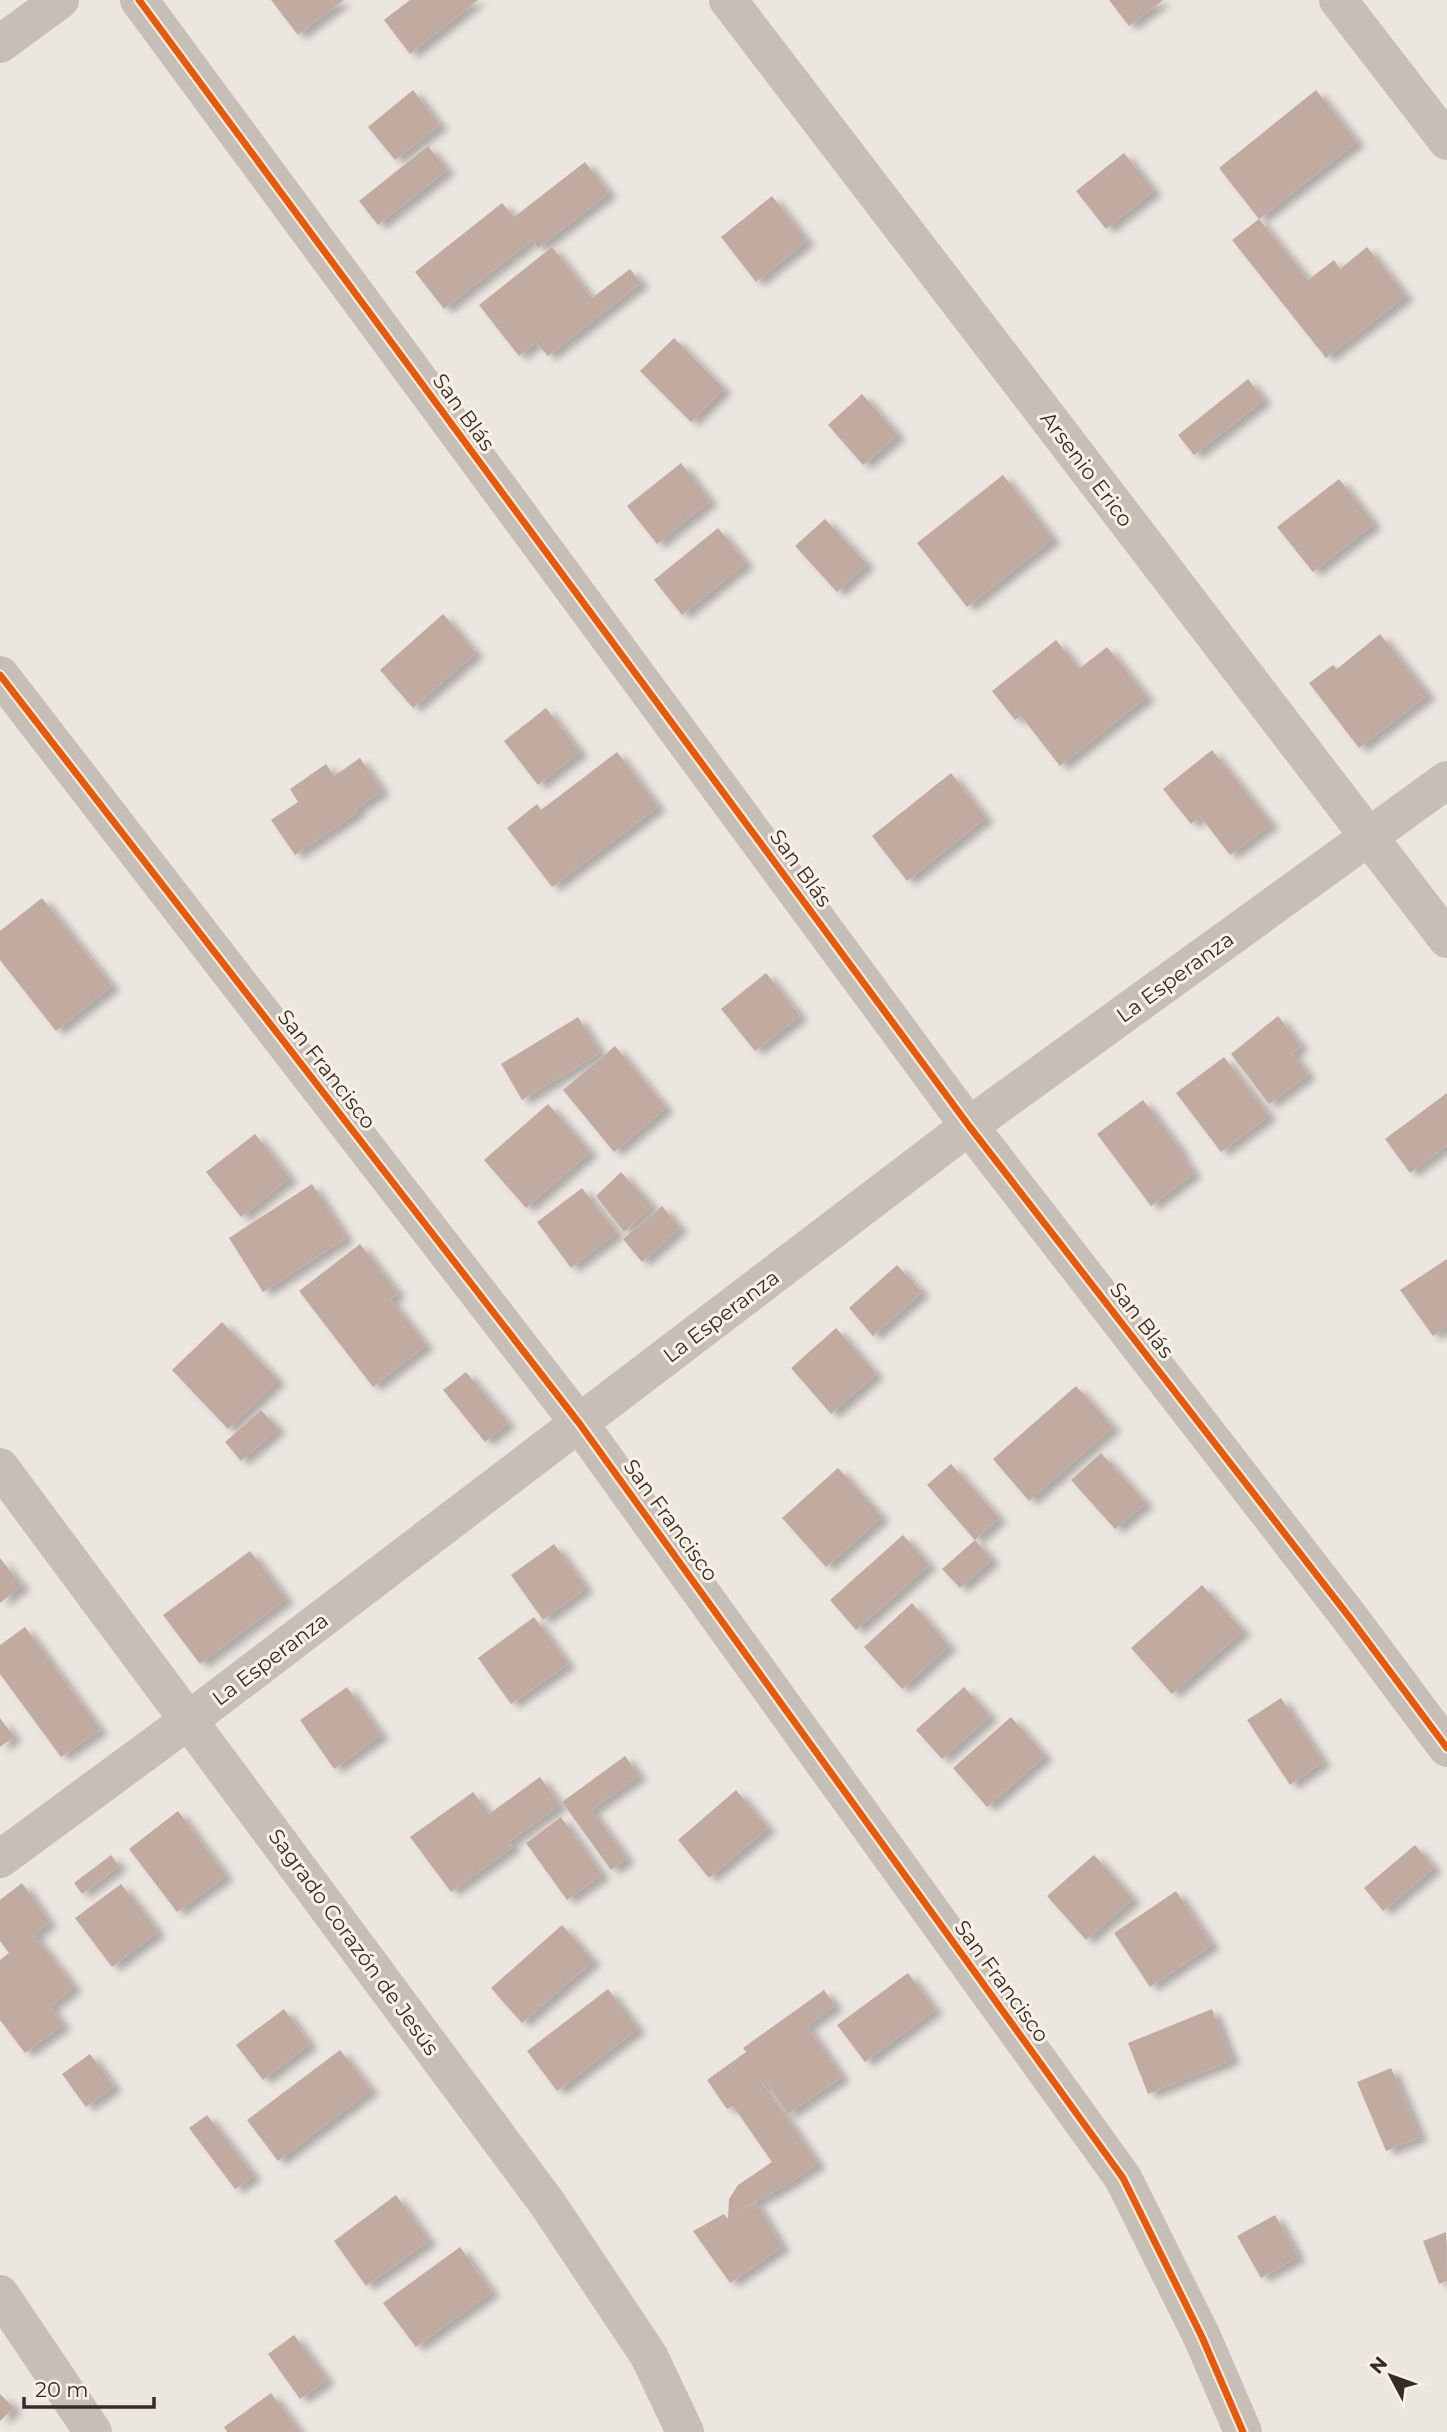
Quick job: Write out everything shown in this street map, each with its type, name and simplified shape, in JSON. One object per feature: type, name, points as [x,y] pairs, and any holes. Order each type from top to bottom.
[{"type":"street","points":[[0,44],[60,0]]},
{"type":"street","name":"San Blás","points":[[139,0],[969,1126],[1350,1618],[1447,1748]]},
{"type":"street","name":"Arsenio Erico","points":[[727,0],[1447,939]]},
{"type":"street","points":[[1338,0],[1445,134]]},
{"type":"street","name":"San Francisco","points":[[0,675],[579,1423],[1123,2178],[1202,2337],[1243,2432]]},
{"type":"street","name":"La Esperanza","points":[[0,1859],[189,1720],[969,1126],[1447,779]]},
{"type":"street","name":"Sagrado Corazón de Jesús","points":[[0,1467],[547,2203],[649,2356],[685,2432]]},
{"type":"street","points":[[0,2294],[93,2432]]},
{"type":"building","points":[[271,0],[344,0],[298,35]]},
{"type":"building","points":[[410,0],[478,0],[410,54],[384,20]]},
{"type":"building","points":[[1109,0],[1163,0],[1129,26]]},
{"type":"building","points":[[413,90],[440,125],[395,160],[368,127]]},
{"type":"building","points":[[1316,90],[1357,142],[1259,219],[1219,168]]},
{"type":"building","points":[[428,146],[447,170],[378,225],[359,201]]},
{"type":"building","points":[[1124,153],[1154,191],[1106,229],[1076,191]]},
{"type":"building","points":[[585,162],[609,193],[538,248],[532,240],[444,309],[415,272],[502,203],[514,217]]},
{"type":"building","points":[[772,196],[807,241],[756,282],[721,237]]},
{"type":"building","points":[[1259,219],[1308,280],[1334,260],[1340,269],[1367,247],[1406,296],[1326,358],[1232,240]]},
{"type":"building","points":[[552,247],[592,298],[630,269],[641,283],[548,356],[536,342],[519,356],[479,305]]},
{"type":"building","points":[[674,338],[724,389],[691,422],[640,371]]},
{"type":"building","points":[[1248,379],[1264,400],[1194,455],[1178,435]]},
{"type":"building","points":[[862,394],[898,435],[863,465],[828,425]]},
{"type":"building","points":[[681,463],[710,501],[657,544],[627,506]]},
{"type":"building","points":[[1003,475],[1053,539],[967,607],[917,543]]},
{"type":"building","points":[[1339,479],[1374,524],[1313,572],[1277,527]]},
{"type":"building","points":[[825,519],[867,564],[837,592],[795,546]]},
{"type":"building","points":[[718,528],[746,563],[682,615],[654,580]]},
{"type":"building","points":[[443,614],[476,653],[413,708],[380,670]]},
{"type":"building","points":[[1380,634],[1428,695],[1359,748],[1309,683],[1333,665],[1337,669]]},
{"type":"building","points":[[1056,640],[1079,669],[1107,647],[1147,697],[1060,766],[1021,716],[1015,720],[992,691]]},
{"type":"building","points":[[546,708],[580,752],[538,785],[504,741]]},
{"type":"building","points":[[1212,750],[1271,824],[1230,855],[1200,816],[1191,824],[1163,789]]},
{"type":"building","points":[[617,752],[658,807],[552,887],[507,828],[537,804],[541,810]]},
{"type":"building","points":[[360,758],[382,791],[356,809],[358,812],[295,855],[271,820],[298,802],[290,789],[326,764],[334,776]]},
{"type":"building","points":[[951,773],[986,818],[907,881],[872,836]]},
{"type":"building","points":[[42,898],[112,986],[56,1031],[0,960],[0,931]]},
{"type":"building","points":[[766,973],[800,1016],[755,1051],[721,1009]]},
{"type":"building","points":[[1278,1016],[1301,1046],[1292,1053],[1308,1075],[1269,1104],[1231,1054]]},
{"type":"building","points":[[578,1017],[600,1053],[522,1100],[501,1064]]},
{"type":"building","points":[[615,1046],[666,1108],[614,1152],[563,1090]]},
{"type":"building","points":[[1224,1057],[1269,1116],[1221,1152],[1176,1093]]},
{"type":"building","points":[[1447,1093],[1447,1145],[1410,1173],[1385,1139]]},
{"type":"building","points":[[1143,1100],[1182,1152],[1180,1154],[1194,1173],[1151,1206],[1097,1134]]},
{"type":"building","points":[[548,1104],[590,1152],[526,1208],[484,1160]]},
{"type":"building","points":[[255,1134],[290,1178],[241,1217],[206,1172]]},
{"type":"building","points":[[621,1172],[652,1206],[624,1232],[596,1196]]},
{"type":"building","points":[[312,1184],[346,1238],[263,1292],[229,1238]]},
{"type":"building","points":[[582,1188],[617,1233],[571,1268],[537,1222]]},
{"type":"building","points":[[662,1206],[680,1228],[642,1262],[623,1239]]},
{"type":"building","points":[[360,1244],[398,1293],[390,1299],[426,1345],[373,1387],[299,1291]]},
{"type":"building","points":[[1447,1259],[1447,1326],[1433,1336],[1400,1290]]},
{"type":"building","points":[[897,1265],[922,1292],[873,1336],[849,1308]]},
{"type":"building","points":[[222,1322],[278,1380],[228,1429],[172,1370]]},
{"type":"building","points":[[836,1328],[876,1374],[831,1414],[791,1368]]},
{"type":"building","points":[[466,1372],[508,1423],[485,1442],[443,1390]]},
{"type":"building","points":[[1076,1386],[1113,1427],[1029,1501],[993,1459]]},
{"type":"building","points":[[261,1410],[278,1429],[241,1461],[225,1442]]},
{"type":"building","points":[[1101,1453],[1146,1503],[1115,1529],[1071,1480]]},
{"type":"building","points":[[951,1464],[999,1518],[975,1540],[927,1485]]},
{"type":"building","points":[[838,1468],[882,1517],[826,1567],[782,1518]]},
{"type":"building","points":[[903,1535],[929,1565],[856,1630],[830,1600]]},
{"type":"building","points":[[975,1540],[992,1560],[960,1588],[942,1569]]},
{"type":"building","points":[[554,1544],[586,1588],[543,1620],[511,1575]]},
{"type":"building","points":[[250,1551],[286,1599],[200,1664],[163,1615]]},
{"type":"building","points":[[0,1558],[22,1586],[0,1603]]},
{"type":"building","points":[[1202,1585],[1243,1631],[1172,1694],[1131,1648]]},
{"type":"building","points":[[912,1603],[949,1646],[902,1689],[864,1647]]},
{"type":"building","points":[[534,1617],[568,1664],[511,1704],[478,1658]]},
{"type":"building","points":[[25,1627],[100,1730],[61,1757],[0,1674],[0,1645]]},
{"type":"building","points":[[347,1687],[381,1735],[334,1769],[300,1720]]},
{"type":"building","points":[[964,1687],[990,1716],[942,1759],[916,1730]]},
{"type":"building","points":[[1281,1698],[1323,1762],[1290,1785],[1247,1720]]},
{"type":"building","points":[[1011,1717],[1045,1756],[987,1807],[953,1768]]},
{"type":"building","points":[[0,1718],[14,1737],[0,1747]]},
{"type":"building","points":[[625,1756],[639,1776],[591,1810],[627,1859],[611,1870],[562,1802]]},
{"type":"building","points":[[540,1777],[560,1805],[509,1842],[513,1847],[451,1892],[410,1837],[473,1792],[489,1814]]},
{"type":"building","points":[[736,1790],[768,1828],[709,1878],[678,1840]]},
{"type":"building","points":[[178,1811],[226,1876],[177,1912],[129,1849]]},
{"type":"building","points":[[561,1817],[602,1875],[567,1900],[526,1843]]},
{"type":"building","points":[[1415,1845],[1434,1868],[1383,1911],[1364,1888]]},
{"type":"building","points":[[111,1855],[119,1866],[82,1894],[74,1883]]},
{"type":"building","points":[[1094,1855],[1133,1899],[1086,1940],[1047,1896]]},
{"type":"building","points":[[22,1883],[49,1922],[34,1935],[74,1987],[50,2007],[63,2025],[25,2053],[0,2020],[0,1960],[9,1953],[0,1941],[0,1900]]},
{"type":"building","points":[[121,1884],[158,1932],[112,1967],[75,1918]]},
{"type":"building","points":[[1176,1891],[1212,1945],[1150,1987],[1114,1933]]},
{"type":"building","points":[[562,1925],[593,1961],[522,2023],[491,1988]]},
{"type":"building","points":[[908,1973],[935,2010],[865,2062],[837,2025]]},
{"type":"building","points":[[608,1989],[638,2029],[557,2091],[527,2051]]},
{"type":"building","points":[[824,1990],[835,2006],[807,2026],[842,2077],[788,2114],[766,2082],[763,2084],[818,2164],[734,2214],[756,2203],[782,2247],[730,2283],[693,2231],[724,2214],[728,2219],[729,2199],[738,2185],[772,2162],[733,2106],[727,2109],[707,2080],[746,2052],[743,2048]]},
{"type":"building","points":[[284,2009],[310,2044],[263,2080],[236,2045]]},
{"type":"building","points":[[1212,2009],[1232,2060],[1148,2094],[1128,2043]]},
{"type":"building","points":[[340,2050],[371,2090],[278,2161],[247,2120]]},
{"type":"building","points":[[90,2054],[114,2087],[86,2107],[62,2074]]},
{"type":"building","points":[[1391,2068],[1420,2137],[1386,2151],[1357,2082]]},
{"type":"building","points":[[207,2115],[254,2176],[235,2189],[189,2128]]},
{"type":"building","points":[[396,2195],[429,2241],[366,2286],[334,2241]]},
{"type":"building","points":[[1275,2215],[1298,2257],[1261,2278],[1237,2236]]},
{"type":"building","points":[[1446,2232],[1447,2281],[1439,2284],[1423,2241]]},
{"type":"building","points":[[460,2247],[492,2292],[416,2347],[383,2303]]},
{"type":"building","points":[[294,2335],[327,2380],[300,2399],[268,2354]]},
{"type":"building","points":[[271,2393],[300,2432],[227,2432],[224,2427]]},
{"type":"building","points":[[0,2394],[14,2408],[0,2421]]},
{"type":"cycle path","points":[[139,0],[969,1126],[1350,1618],[1447,1748]]},
{"type":"cycle path","points":[[0,675],[579,1423],[1123,2178],[1202,2337],[1243,2432]]}]
